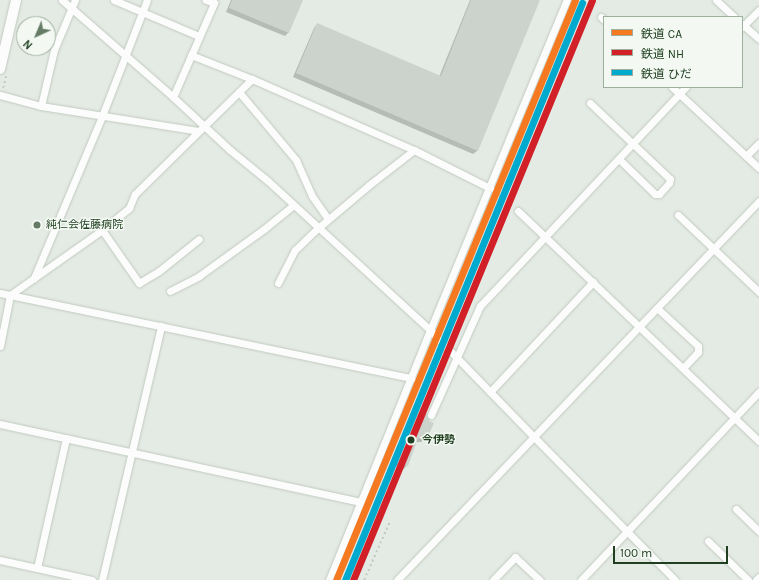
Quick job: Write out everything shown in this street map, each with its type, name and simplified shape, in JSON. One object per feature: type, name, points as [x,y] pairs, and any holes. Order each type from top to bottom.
[{"type":"main road","points":[[0,69],[16,0]]},
{"type":"street","points":[[62,0],[72,7],[173,97],[201,128],[268,181],[430,330],[675,580]]},
{"type":"street","points":[[41,106],[54,50],[75,0]]},
{"type":"street","points":[[114,0],[199,36]]},
{"type":"street","points":[[33,278],[102,116],[147,0]]},
{"type":"street","points":[[173,97],[214,3],[206,0]]},
{"type":"street","points":[[329,580],[430,330],[567,0]]},
{"type":"street","points":[[716,0],[733,16]]},
{"type":"street","points":[[743,25],[759,10]]},
{"type":"street","points":[[743,27],[759,39]]},
{"type":"street","points":[[191,55],[252,79],[414,150],[490,188]]},
{"type":"street","points":[[0,346],[10,295],[102,230],[130,208],[135,194],[252,79]]},
{"type":"street","points":[[673,88],[759,168]]},
{"type":"street","points":[[431,415],[480,306],[685,88]]},
{"type":"street","points":[[239,92],[296,160],[312,196],[328,219]]},
{"type":"street","points":[[0,95],[41,106],[102,116],[201,128]]},
{"type":"street","points":[[590,102],[670,180],[659,194],[655,194],[619,159]]},
{"type":"street","points":[[746,156],[759,143]]},
{"type":"street","points":[[278,283],[295,250],[328,219],[368,185],[414,150]]},
{"type":"street","points":[[397,580],[759,201]]},
{"type":"street","points":[[170,291],[199,276],[264,229],[294,205]]},
{"type":"street","points":[[518,211],[759,442]]},
{"type":"street","points":[[678,214],[759,292]]},
{"type":"street","points":[[102,230],[138,283],[159,271],[199,239]]},
{"type":"street","points":[[490,392],[593,282]]},
{"type":"street","points":[[0,293],[411,378]]},
{"type":"street","points":[[657,308],[698,346],[698,352],[683,368]]},
{"type":"street","points":[[102,580],[161,326]]},
{"type":"street","points":[[581,580],[759,392]]},
{"type":"street","points":[[0,424],[360,502]]},
{"type":"street","points":[[37,568],[66,438]]},
{"type":"street","points":[[736,509],[759,531]]},
{"type":"street","points":[[708,541],[748,580]]},
{"type":"street","points":[[493,580],[515,557],[540,580]]},
{"type":"street","points":[[0,560],[92,580]]},
{"type":"street","points":[[756,580],[759,577]]},
{"type":"path","points":[[490,188],[518,211]]},
{"type":"path","points":[[364,580],[390,521]]},
{"type":"building","points":[[232,0],[303,0],[289,33],[229,8]]},
{"type":"building","points":[[471,0],[540,0],[478,151],[296,73],[317,23],[441,76]]},
{"type":"building","points":[[417,408],[430,416],[429,421],[434,423],[427,439],[418,438],[408,466],[395,461]]},
{"type":"rail line","name":"CA","points":[[336,580],[575,0]]},
{"type":"rail line","name":"NH","points":[[353,580],[592,0]]},
{"type":"rail line","name":"ひだ","points":[[345,580],[582,3]]},
{"type":"place","name":"純仁会佐藤病院","points":[[37,225]]},
{"type":"place","name":"今伊勢","points":[[411,440]]}]
